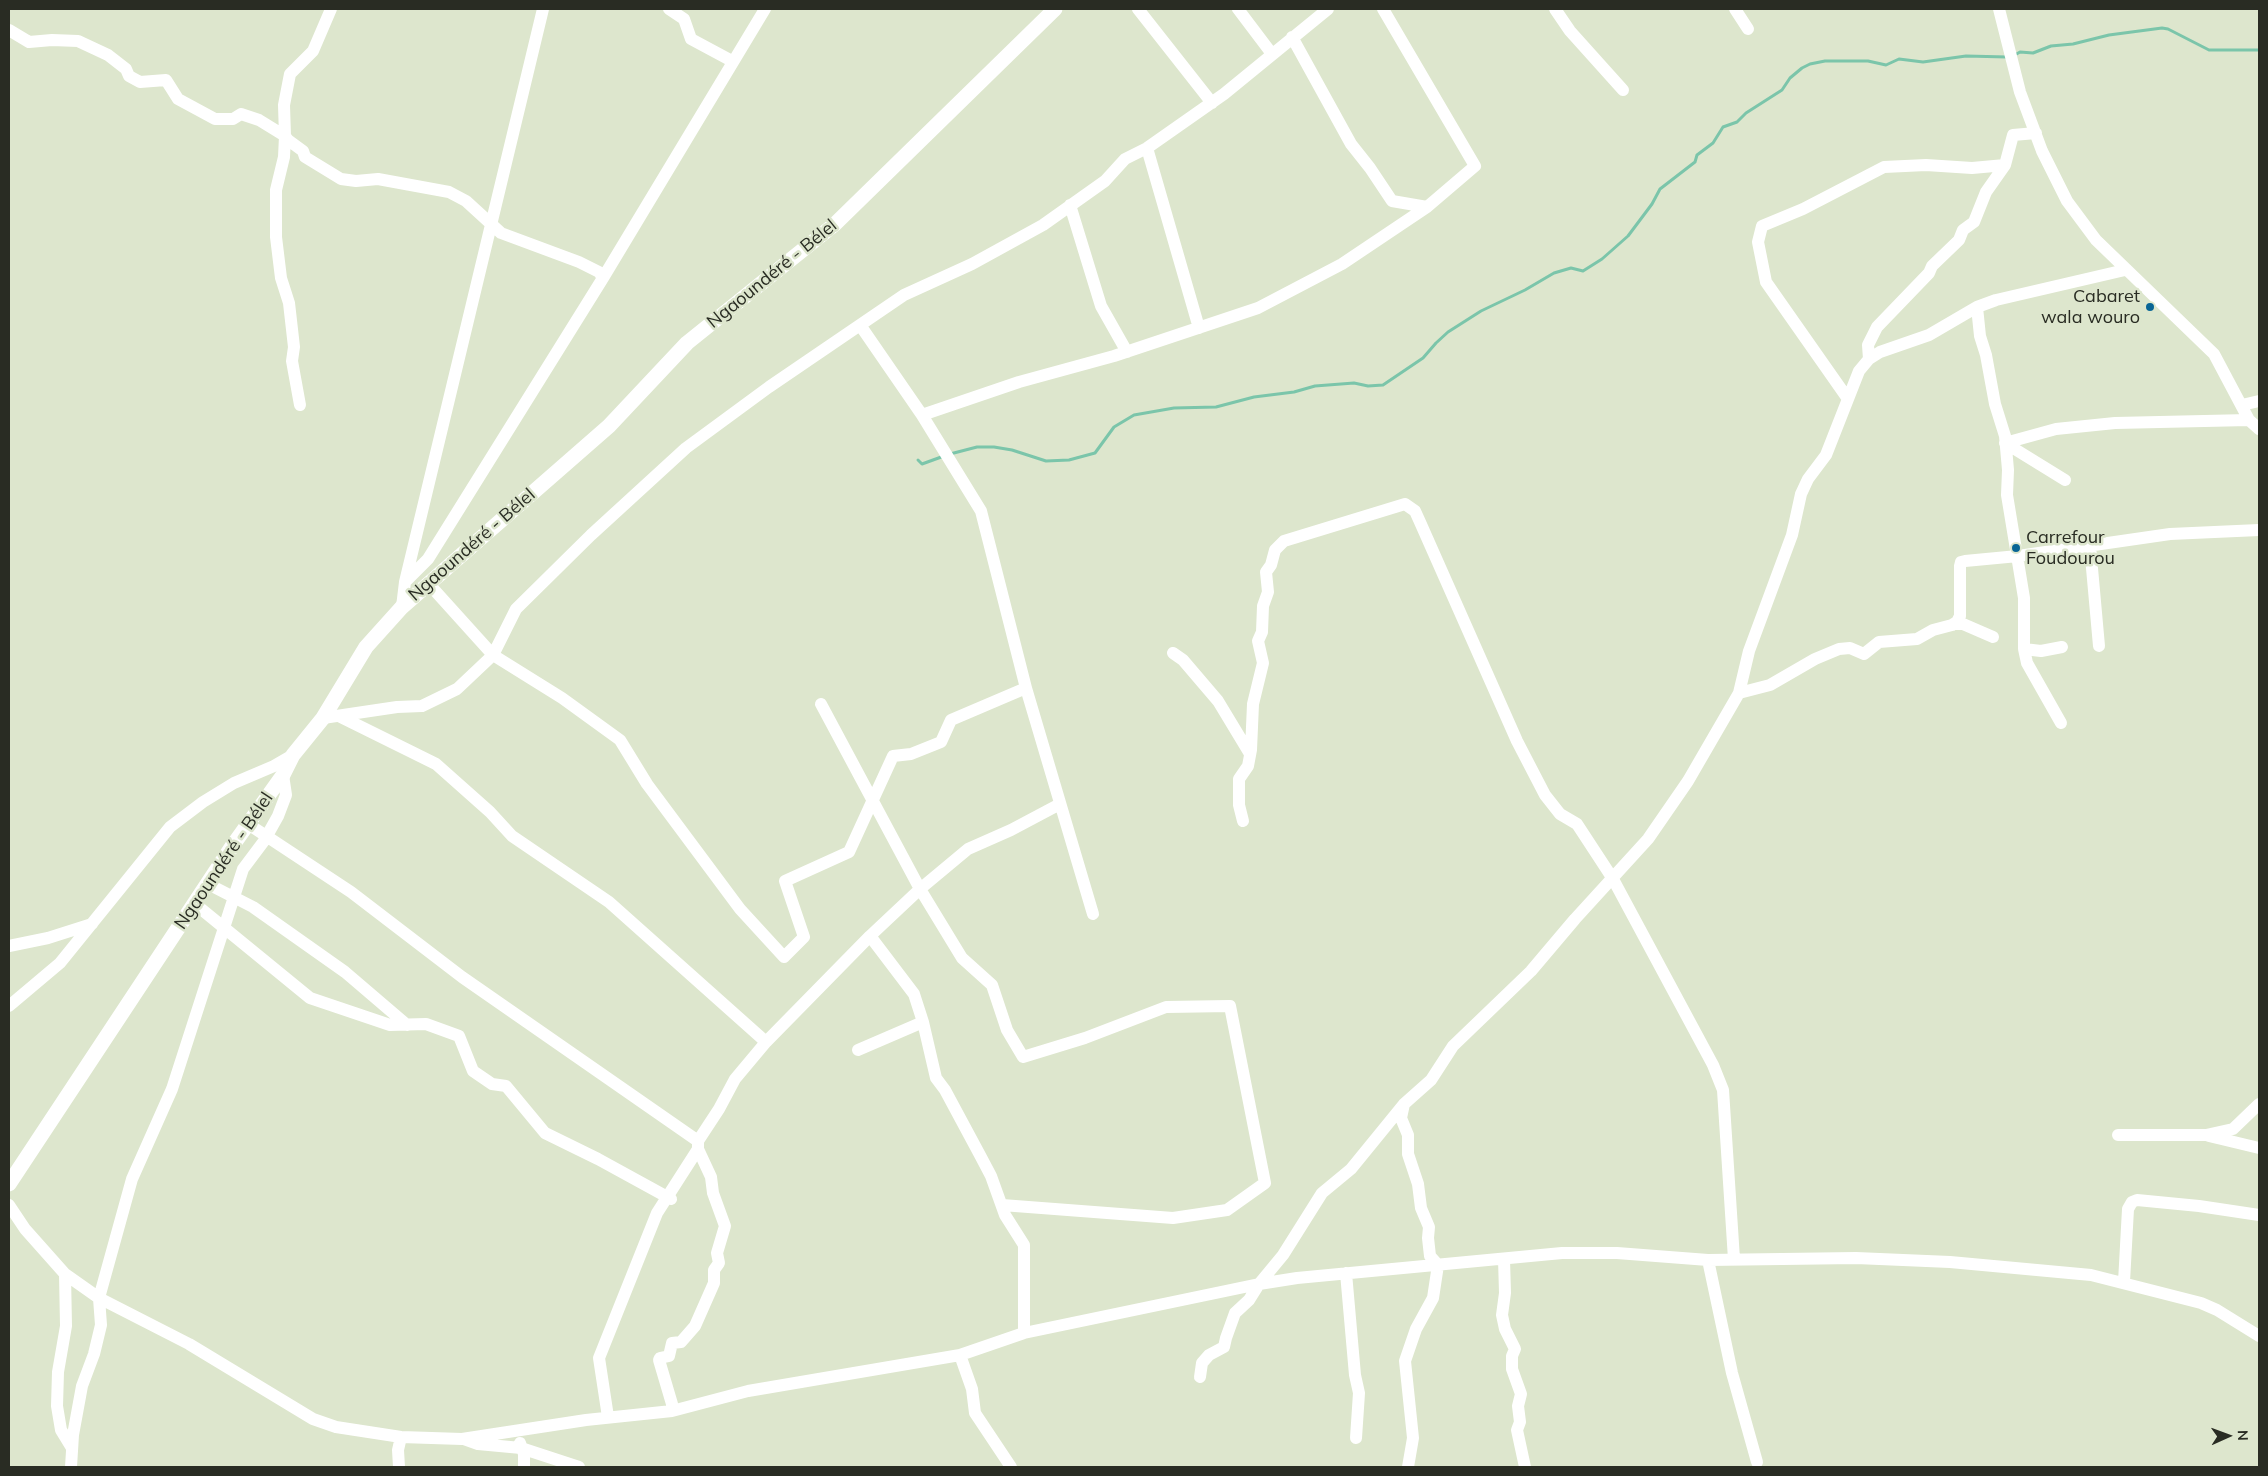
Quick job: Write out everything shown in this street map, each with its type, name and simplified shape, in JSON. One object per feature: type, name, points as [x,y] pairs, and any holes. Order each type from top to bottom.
[{"type":"main road","name":"Ngaoundéré - Bélel","points":[[9,1184],[248,824],[283,775],[293,755],[323,718],[366,647],[402,607],[428,583],[609,426],[687,343],[835,224],[1055,9]]},
{"type":"street","points":[[300,405],[292,361],[294,347],[289,303],[282,278],[276,237],[276,190],[284,157],[284,105],[290,74],[313,51],[330,9]]},
{"type":"street","points":[[402,607],[405,582],[542,9]]},
{"type":"street","points":[[670,9],[684,19],[691,39],[732,61]]},
{"type":"street","points":[[405,582],[428,559],[603,278],[765,9]]},
{"type":"street","points":[[1138,9],[1212,103]]},
{"type":"street","points":[[1238,9],[1272,54]]},
{"type":"street","points":[[323,718],[397,707],[422,706],[457,689],[493,655],[516,609],[623,505],[686,448],[769,387],[904,295],[972,264],[1043,225],[1105,181],[1125,159],[1147,148],[1212,103],[1328,9]]},
{"type":"street","points":[[922,415],[1019,382],[1127,352],[1258,308],[1342,264],[1427,208],[1475,166],[1383,9]]},
{"type":"street","points":[[1555,9],[1570,31],[1623,90]]},
{"type":"street","points":[[1735,9],[1748,30]]},
{"type":"street","points":[[1999,9],[2020,92],[2036,133],[2067,201],[2096,240],[2214,354],[2249,420],[2259,429]]},
{"type":"street","points":[[9,30],[29,42],[60,40],[83,43],[108,55],[126,69],[129,76],[140,82],[166,80],[178,99],[215,119],[233,118],[241,114],[259,120],[285,136],[303,151],[305,157],[341,179],[356,181],[378,179],[449,192],[466,201],[491,226],[508,236],[579,262],[599,272],[603,278]]},
{"type":"street","points":[[1292,37],[1351,144],[1392,201],[1427,208]]},
{"type":"street","points":[[1869,359],[1868,345],[1877,327],[1929,273],[1932,266],[1959,240],[1963,230],[1974,222],[1986,192],[2005,165],[2013,136],[2036,133]]},
{"type":"street","points":[[1147,148],[1171,224],[1199,328]]},
{"type":"street","points":[[1848,399],[1766,282],[1758,242],[1762,226],[1803,209],[1884,166],[1926,165],[1972,168],[2005,165]]},
{"type":"street","points":[[1070,205],[1101,306],[1127,352]]},
{"type":"street","points":[[1200,1377],[1202,1363],[1209,1355],[1224,1347],[1235,1313],[1249,1300],[1259,1284],[1283,1255],[1322,1193],[1352,1169],[1404,1104],[1431,1080],[1453,1046],[1531,972],[1575,918],[1648,839],[1688,781],[1739,693],[1749,651],[1792,535],[1801,494],[1808,479],[1826,455],[1859,372],[1869,359],[1880,352],[1929,335],[1977,307],[1996,300],[2125,270]]},
{"type":"street","points":[[1977,307],[1980,336],[1986,355],[2005,443],[2008,470],[2007,495],[2024,598],[2024,649],[2028,662],[2061,723]]},
{"type":"street","points":[[860,325],[922,415],[981,511],[1026,688],[1093,914]]},
{"type":"street","points":[[2242,405],[2259,401]]},
{"type":"street","points":[[2005,443],[2056,429],[2114,422],[2249,420]]},
{"type":"street","points":[[2005,443],[2065,480]]},
{"type":"street","points":[[1243,821],[1239,805],[1240,779],[1248,766],[1250,754],[1253,704],[1263,663],[1258,641],[1262,632],[1263,606],[1268,592],[1266,572],[1271,565],[1275,550],[1284,540],[1405,504],[1414,511],[1420,522],[1517,741],[1545,796],[1560,814],[1577,824],[1613,878],[1713,1065],[1723,1090],[1734,1259]]},
{"type":"street","points":[[1954,624],[1960,616],[1961,562],[2018,556],[2170,534],[2259,530]]},
{"type":"street","points":[[2090,546],[2099,646]]},
{"type":"street","points":[[428,583],[493,655],[562,698],[620,740],[647,784],[740,909],[784,957],[804,937],[785,881],[849,852],[893,756],[912,754],[941,742],[951,720],[1026,688]]},
{"type":"street","points":[[1739,693],[1770,686],[1828,652],[1850,648],[1864,654],[1878,642],[1917,639],[1932,630],[1954,624],[1964,624],[1994,637]]},
{"type":"street","points":[[2024,649],[2041,651],[2062,647]]},
{"type":"street","points":[[1173,653],[1183,660],[1218,701],[1250,754]]},
{"type":"street","points":[[821,704],[920,889],[962,958],[992,985],[1007,1030],[1023,1057],[1085,1038],[1166,1007],[1230,1006],[1265,1183],[1227,1210],[1173,1218],[1002,1205]]},
{"type":"street","points":[[340,716],[436,764],[490,812],[512,836],[609,902],[766,1042]]},
{"type":"street","points":[[9,1006],[60,963],[170,827],[203,802],[234,783],[274,766],[293,755]]},
{"type":"street","points":[[71,1467],[72,1448],[82,1386],[94,1354],[101,1325],[99,1298],[132,1179],[172,1089],[243,869],[278,816],[286,795],[283,775]]},
{"type":"street","points":[[608,1417],[599,1358],[656,1213],[669,1198],[739,1073],[766,1042],[870,936],[920,889],[968,849],[1011,830],[1060,804]]},
{"type":"street","points":[[248,824],[351,892],[462,977],[698,1145],[711,1177],[713,1193],[725,1226],[717,1253],[719,1263],[714,1270],[714,1283],[695,1326],[682,1342],[672,1343],[669,1356],[659,1360],[672,1404],[672,1411]]},
{"type":"street","points":[[208,884],[253,907],[346,972],[407,1025]]},
{"type":"street","points":[[195,904],[310,998],[390,1026],[426,1024],[459,1036],[473,1071],[492,1084],[506,1086],[545,1134],[598,1158],[669,1198]]},
{"type":"street","points":[[9,946],[48,938],[92,924]]},
{"type":"street","points":[[870,936],[914,994],[923,1022],[936,1078],[945,1090],[981,1157],[1015,1233],[1024,1245],[1024,1334]]},
{"type":"street","points":[[858,1050],[923,1022]]},
{"type":"street","points":[[1404,1104],[1401,1118],[1408,1135],[1408,1154],[1418,1184],[1421,1208],[1429,1227],[1430,1256],[1438,1265]]},
{"type":"street","points":[[2118,1135],[2206,1135],[2233,1129],[2259,1104]]},
{"type":"street","points":[[2206,1135],[2259,1148]]},
{"type":"street","points":[[2124,1282],[2128,1209],[2132,1202],[2138,1200],[2199,1206],[2259,1215]]},
{"type":"street","points":[[9,1206],[25,1229],[65,1274],[99,1298],[189,1344],[313,1419],[336,1427],[401,1437],[462,1438],[608,1417],[672,1411],[748,1391],[960,1355],[1024,1334],[1259,1284],[1297,1278],[1562,1253],[1617,1253],[1708,1260],[1856,1258],[1950,1262],[2091,1275],[2124,1282],[2175,1298],[2201,1303],[2217,1310],[2259,1336]]},
{"type":"street","points":[[1504,1259],[1505,1293],[1502,1316],[1505,1329],[1515,1349],[1512,1356],[1512,1369],[1521,1394],[1518,1406],[1520,1422],[1517,1430],[1526,1467]]},
{"type":"street","points":[[1708,1260],[1732,1373],[1757,1462]]},
{"type":"street","points":[[1408,1467],[1413,1438],[1405,1361],[1416,1330],[1433,1298],[1438,1265]]},
{"type":"street","points":[[1346,1273],[1355,1375],[1359,1393],[1356,1438]]},
{"type":"street","points":[[65,1274],[66,1326],[58,1372],[57,1406],[61,1430],[72,1448]]},
{"type":"street","points":[[960,1355],[972,1389],[975,1413],[1010,1467]]},
{"type":"street","points":[[520,1430],[519,1439],[525,1458],[524,1467]]},
{"type":"street","points":[[399,1467],[398,1450],[401,1437]]},
{"type":"street","points":[[462,1438],[478,1444],[521,1448],[579,1467]]},
{"type":"waterway","points":[[2013,56],[2020,52],[2033,53],[2051,46],[2073,44],[2109,35],[2162,28],[2168,29],[2209,50],[2259,50]]},
{"type":"waterway","points":[[950,454],[977,447],[994,447],[1012,450],[1046,461],[1069,460],[1095,453],[1114,427],[1134,415],[1174,408],[1216,407],[1254,397],[1294,392],[1315,386],[1354,383],[1368,386],[1383,385],[1423,358],[1448,332],[1481,311],[1525,290],[1554,273],[1571,268],[1583,271],[1602,259],[1628,236],[1652,204],[1660,189],[1695,162],[1697,155],[1713,143],[1723,127],[1737,122],[1746,113],[1782,90],[1790,78],[1802,68],[1825,61],[1868,61],[1886,65],[1899,59],[1923,62],[1966,56],[2007,57]]},
{"type":"waterway","points":[[918,460],[922,464],[944,456]]},
{"type":"place","name":"Cabaret wala wouro","points":[[2150,307]]},
{"type":"place","name":"Carrefour Foudourou","points":[[2016,548]]}]
